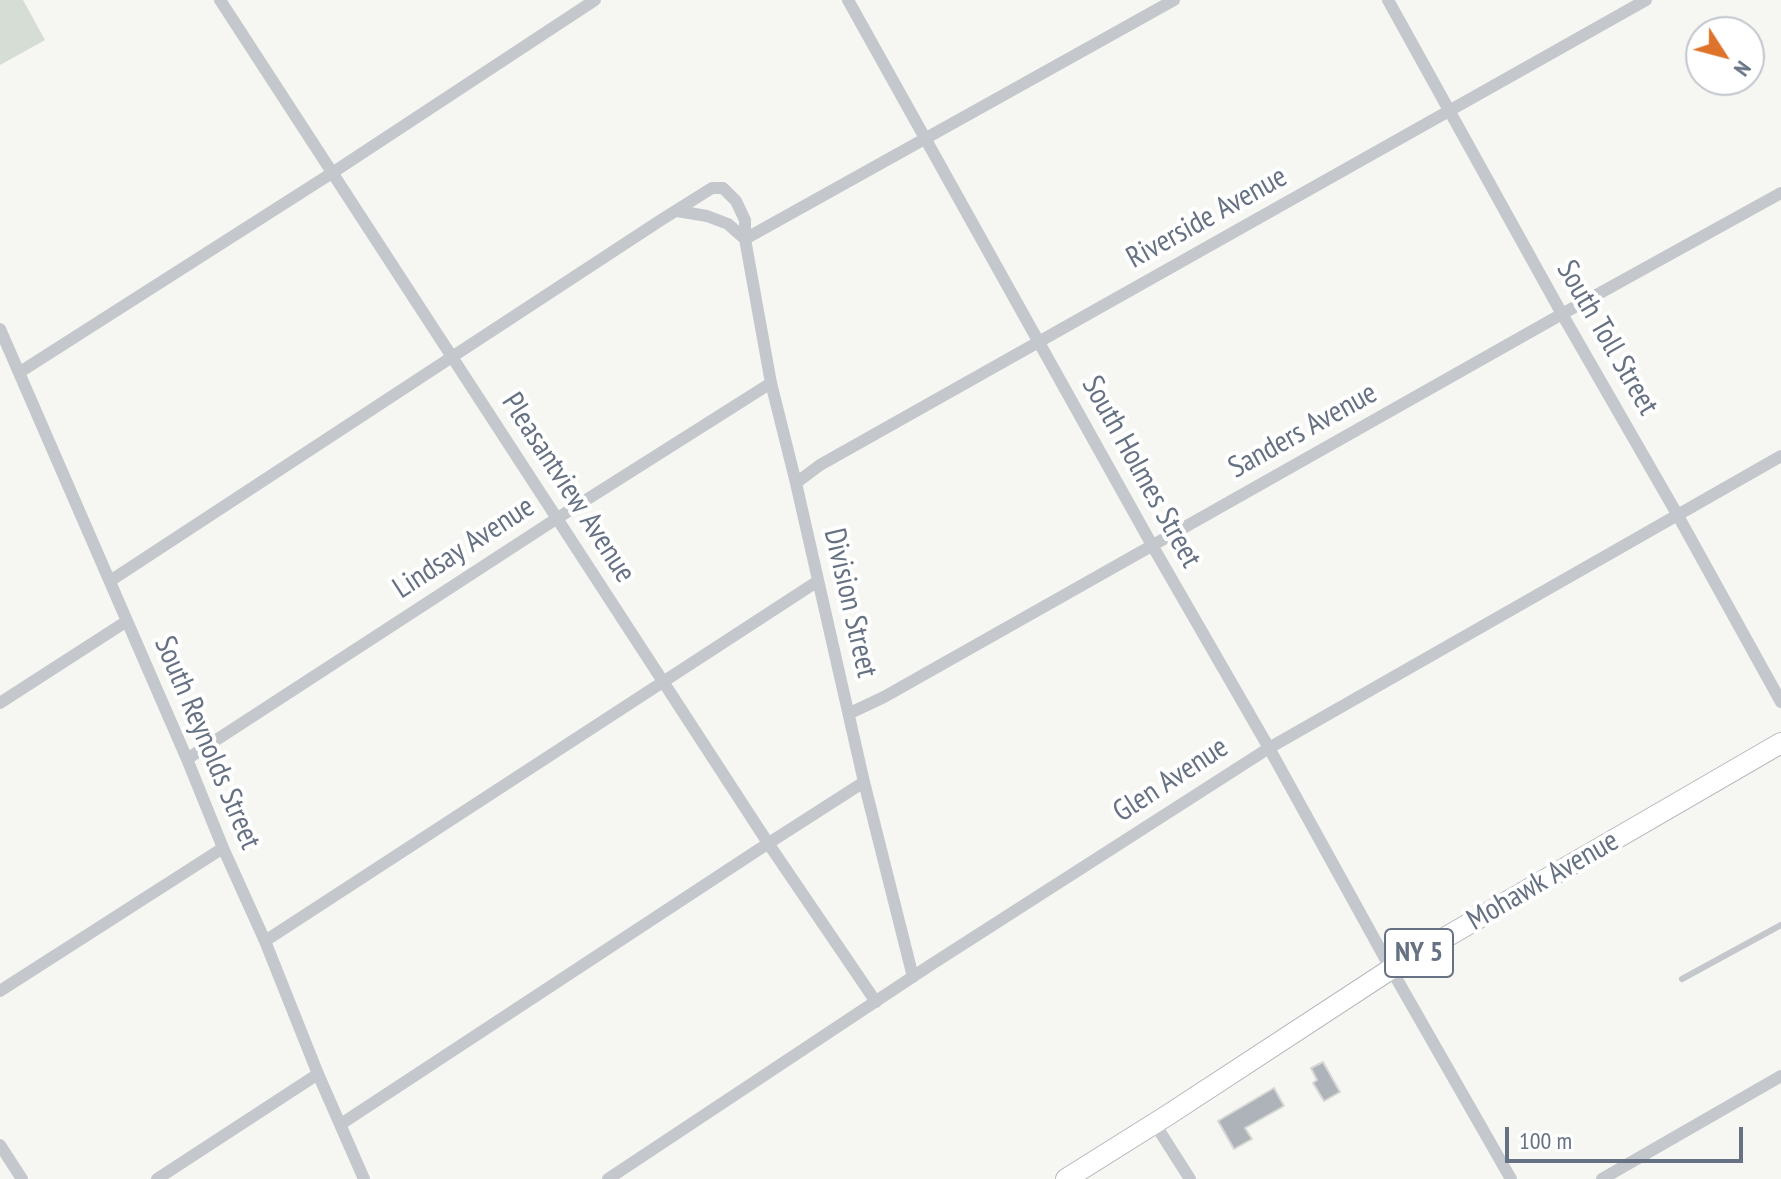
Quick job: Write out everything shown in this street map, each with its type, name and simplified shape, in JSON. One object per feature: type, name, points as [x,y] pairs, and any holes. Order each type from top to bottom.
[{"type":"main road","name":"Mohawk Avenue","points":[[1066,1179],[1391,969],[1781,743]]},
{"type":"street","name":"Pleasantview Avenue","points":[[220,0],[768,843],[876,1002]]},
{"type":"street","points":[[20,372],[595,0]]},
{"type":"street","name":"South Holmes Street","points":[[848,0],[1511,1179]]},
{"type":"street","points":[[110,581],[677,211],[707,216],[728,224],[745,239],[1174,0]]},
{"type":"street","name":"South Toll Street","points":[[1388,0],[1781,702]]},
{"type":"street","name":"Riverside Avenue","points":[[796,483],[820,465],[1646,0]]},
{"type":"street","name":"Division Street","points":[[677,211],[712,188],[723,188],[736,201],[745,220],[745,239],[771,383],[913,977]]},
{"type":"street","name":"Sanders Avenue","points":[[850,713],[884,697],[1781,193]]},
{"type":"street","name":"South Reynolds Street","points":[[0,329],[265,941],[364,1179]]},
{"type":"street","name":"Lindsay Avenue","points":[[187,759],[771,383]]},
{"type":"street","name":"Glen Avenue","points":[[608,1179],[913,977],[1269,748],[1781,456]]},
{"type":"street","points":[[265,941],[818,581]]},
{"type":"street","points":[[0,703],[127,621]]},
{"type":"street","points":[[341,1124],[864,782]]},
{"type":"street","points":[[0,991],[223,848]]},
{"type":"street","points":[[157,1179],[318,1074]]},
{"type":"street","points":[[1602,1179],[1781,1076]]},
{"type":"street","points":[[1155,1124],[1190,1179]]},
{"type":"street","points":[[0,1145],[22,1179]]},
{"type":"lane","points":[[1682,979],[1781,925]]},
{"type":"shaded area","points":[[0,0],[23,0],[45,40],[0,65]]},
{"type":"building","points":[[1323,1062],[1340,1092],[1324,1101],[1313,1083],[1317,1080],[1311,1068]]},
{"type":"building","points":[[1274,1088],[1284,1106],[1245,1128],[1252,1139],[1234,1149],[1218,1121]]}]
